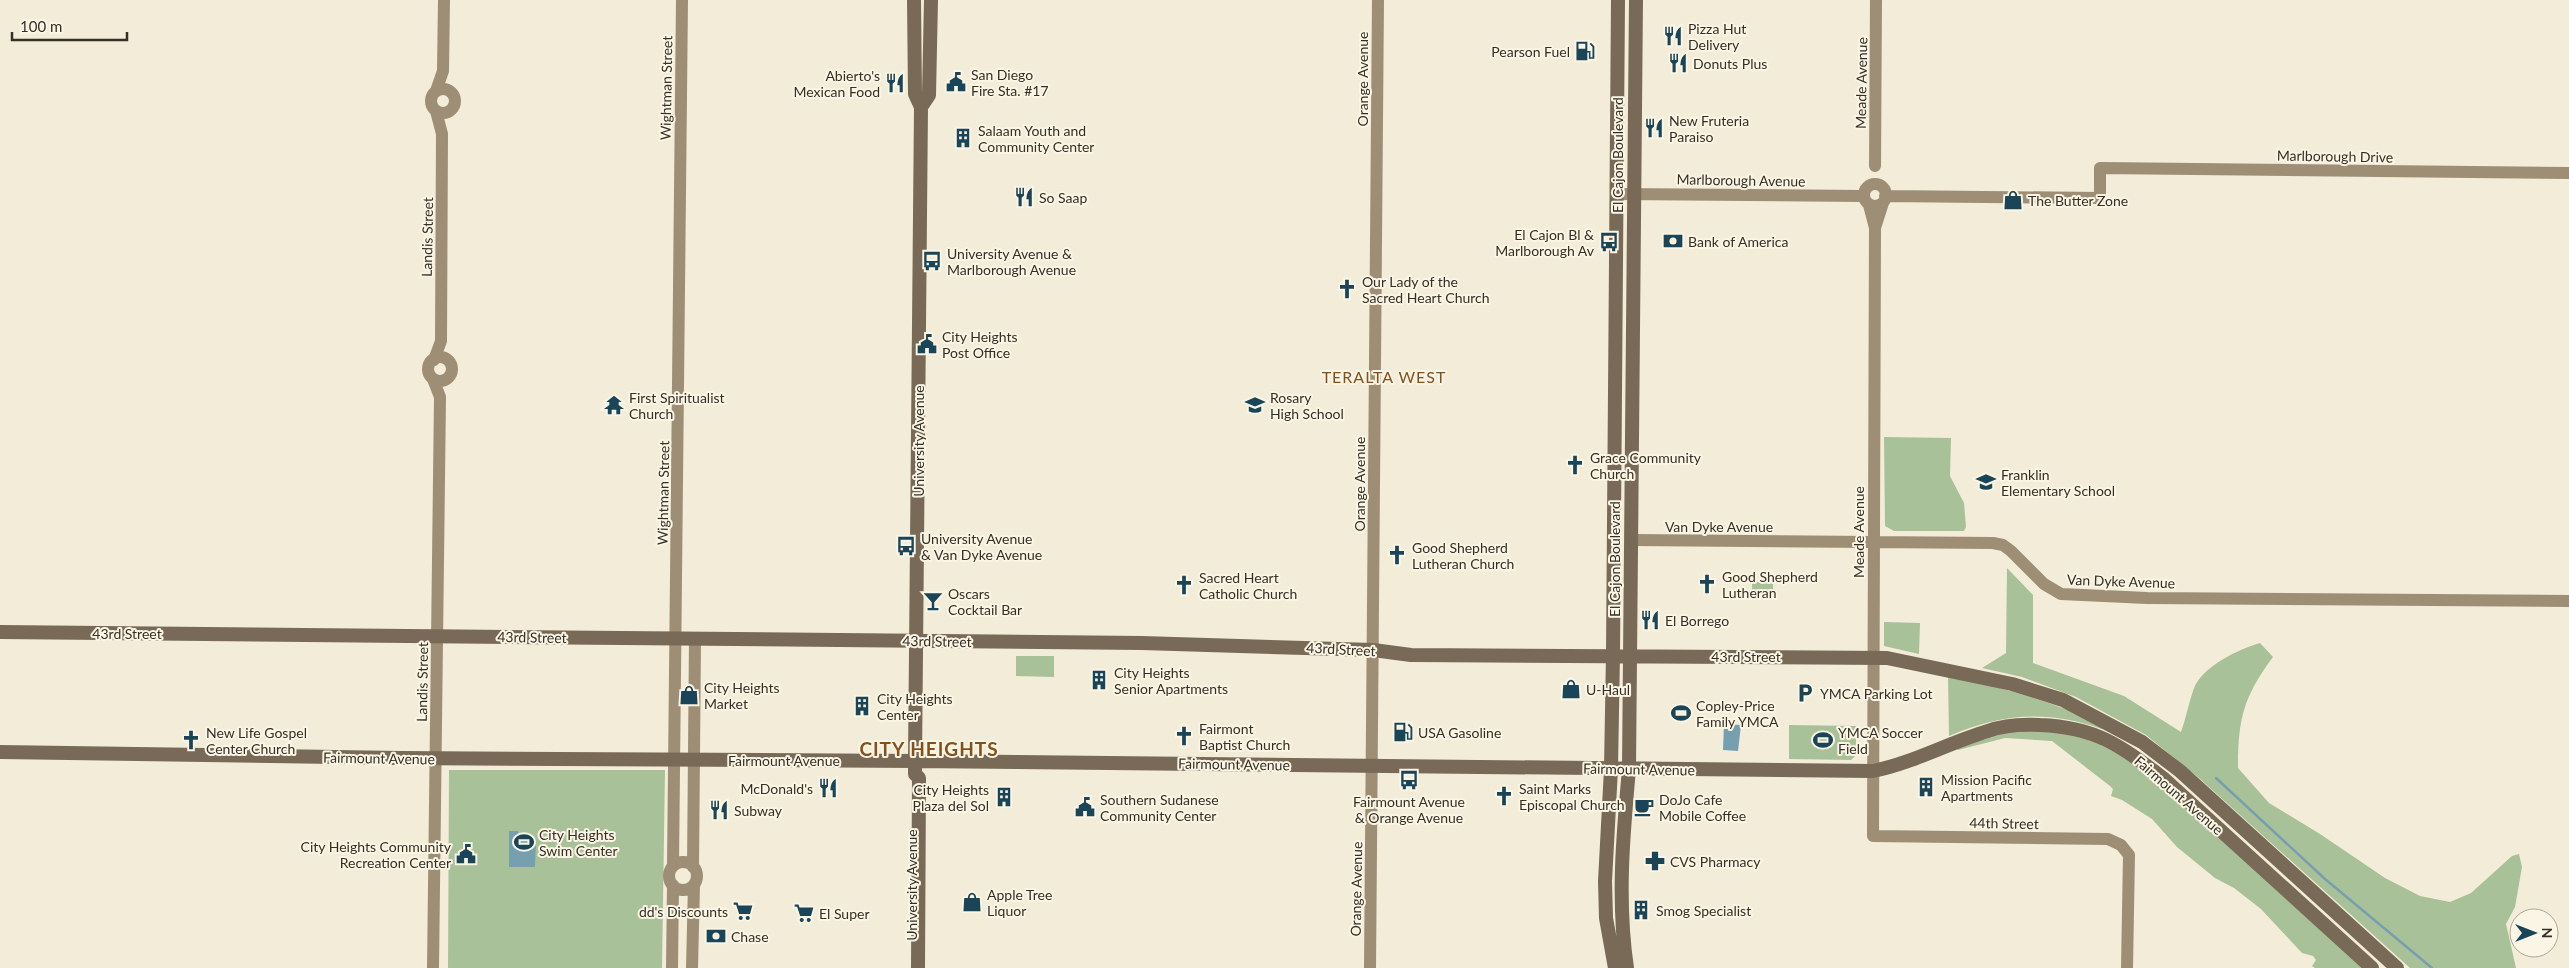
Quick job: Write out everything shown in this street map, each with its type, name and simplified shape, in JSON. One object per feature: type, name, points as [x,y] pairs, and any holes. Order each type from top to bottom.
[{"type":"main road","name":"University Avenue","points":[[914,0],[915,94],[920,107],[915,767],[919,778],[920,902],[918,968]]},
{"type":"main road","name":"University Avenue","points":[[920,107],[929,95],[931,0]]},
{"type":"main road","name":"El Cajon Boulevard","points":[[1615,968],[1606,918],[1605,886],[1611,769],[1613,654],[1618,0]]},
{"type":"main road","name":"El Cajon Boulevard","points":[[1627,968],[1621,928],[1621,903],[1623,835],[1629,769],[1636,0]]},
{"type":"main road","points":[[914,38],[922,41],[924,60],[930,70]]},
{"type":"main road","name":"43rd Street","points":[[0,632],[1142,643],[1373,650],[1411,655],[1873,656]]},
{"type":"main road","name":"Fairmount Avenue","points":[[1873,656],[2012,684],[2037,691],[2063,700],[2098,717],[2142,742],[2180,771],[2397,968]]},
{"type":"main road","name":"Fairmount Avenue","points":[[0,752],[694,760],[915,767],[1372,765],[1873,771],[1898,766],[2002,727],[2032,724],[2060,726],[2094,733],[2133,755],[2163,778],[2372,968]]},
{"type":"main road","name":"University Avenue","points":[[911,968],[910,777],[915,767]]},
{"type":"main road","points":[[1608,811],[1614,818],[1616,833],[1623,835]]},
{"type":"main road","points":[[911,878],[914,882],[914,897],[920,902]]},
{"type":"main road","points":[[1605,886],[1612,888],[1621,903]]},
{"type":"street","name":"Wightman Street","points":[[672,968],[673,885],[670,874],[673,866],[675,760],[682,0]]},
{"type":"street","name":"Orange Avenue","points":[[1370,968],[1378,0]]},
{"type":"street","name":"Meade Avenue","points":[[1875,228],[1867,196],[1875,166],[1876,0]]},
{"type":"street","points":[[443,71],[455,101],[450,111],[443,113],[436,111],[431,101],[443,71],[444,1]]},
{"type":"street","points":[[436,91],[443,89],[450,91]]},
{"type":"street","name":"Landis Street","points":[[436,111],[442,134],[441,341],[447,360]]},
{"type":"street","name":"Landis Street","points":[[442,134],[450,111]]},
{"type":"street","name":"Meade Avenue","points":[[1872,836],[1875,228],[1883,195],[1875,166]]},
{"type":"street","name":"Marlborough Drive","points":[[1883,195],[2100,198],[2100,168],[2569,173]]},
{"type":"street","points":[[1876,185],[1883,195],[1878,206],[1867,196],[1876,185]]},
{"type":"street","name":"Marlborough Avenue","points":[[1617,194],[1867,196]]},
{"type":"street","name":"Landis Street","points":[[434,360],[441,341]]},
{"type":"street","points":[[441,358],[447,360],[452,370],[447,379],[440,381],[433,379],[429,369],[434,360],[441,358]]},
{"type":"street","name":"Landis Street","points":[[433,379],[440,397]]},
{"type":"street","name":"Landis Street","points":[[433,968],[440,397],[447,379]]},
{"type":"street","name":"Van Dyke Avenue","points":[[1631,540],[1993,543],[2003,545],[2044,584],[2061,594],[2147,598],[2569,601]]},
{"type":"street","points":[[692,968],[694,885],[697,877],[693,867],[695,639]]},
{"type":"street","name":"44th Street","points":[[1872,836],[2108,839],[2121,845],[2129,855],[2127,968]]},
{"type":"street","points":[[673,866],[686,862],[693,867]]},
{"type":"street","points":[[673,885],[681,890],[694,885]]},
{"type":"green space","points":[[1884,437],[1951,438],[1950,476],[1964,503],[1966,527],[1964,531],[1894,531],[1885,526]]},
{"type":"green space","points":[[2007,568],[2033,595],[2033,663],[2124,696],[2181,732],[2194,688],[2205,673],[2222,659],[2260,643],[2273,657],[2255,684],[2244,710],[2239,736],[2238,768],[2269,803],[2320,834],[2385,878],[2420,896],[2450,902],[2471,893],[2512,856],[2519,854],[2522,867],[2515,907],[2509,908],[2509,918],[2506,924],[2509,937],[2509,958],[2514,958],[2516,968],[2410,968],[2199,778],[2146,735],[2076,697],[2022,677],[1982,668],[2006,653]]},
{"type":"green space","points":[[1752,582],[1773,582],[1773,594],[1752,594]]},
{"type":"green space","points":[[1884,622],[1920,623],[1919,654],[1884,646]]},
{"type":"green space","points":[[1016,656],[1054,656],[1054,677],[1016,676]]},
{"type":"green space","points":[[1948,676],[2008,690],[2046,702],[2103,725],[2102,729],[2062,719],[2025,717],[1988,723],[1949,736]]},
{"type":"green space","name":"YMCA Soccer Field","points":[[1789,725],[1856,726],[1856,755],[1851,760],[1789,759]]},
{"type":"green space","points":[[2044,729],[2094,742],[2123,756],[2164,787],[2365,968],[2315,968],[2312,966],[2316,960],[2313,956],[2302,953],[2261,909],[2234,888],[2215,878],[2177,847],[2152,819],[2122,800],[2111,796],[2113,789],[2110,786],[2052,741],[2005,738],[1958,750],[1956,748],[2012,731]]},
{"type":"green space","points":[[449,770],[665,770],[662,968],[448,968]]},
{"type":"water","points":[[1724,724],[1741,725],[1738,751],[1723,750]]},
{"type":"water","points":[[509,831],[518,831],[518,839],[536,839],[535,867],[509,867]]},
{"type":"waterway","points":[[2216,778],[2325,879],[2432,968]]},
{"type":"place","name":"Pizza Hut Delivery","points":[[1673,36]]},
{"type":"place","name":"Pearson Fuel","points":[[1585,51]]},
{"type":"place","name":"Donuts Plus","points":[[1678,63]]},
{"type":"place","name":"San Diego Fire Sta. #17","points":[[956,82]]},
{"type":"place","name":"Abierto's Mexican Food","points":[[895,83]]},
{"type":"place","name":"New Fruteria Paraiso","points":[[1654,128]]},
{"type":"place","name":"Salaam Youth and Community Center","points":[[963,138]]},
{"type":"place","name":"So Saap","points":[[1024,197]]},
{"type":"place","name":"The Butter Zone","points":[[2013,200]]},
{"type":"place","name":"Bank of America","points":[[1673,241]]},
{"type":"place","name":"El Cajon Bl & Marlborough Av","points":[[1609,242]]},
{"type":"place","name":"University Avenue & Marlborough Avenue","points":[[932,261]]},
{"type":"place","name":"Our Lady of the Sacred Heart Church","points":[[1347,289]]},
{"type":"place","name":"City Heights Post Office","points":[[927,344]]},
{"type":"place","name":"First Spiritualist Church","points":[[614,405]]},
{"type":"place","name":"Rosary High School","points":[[1255,405]]},
{"type":"place","name":"Grace Community Church","points":[[1575,465]]},
{"type":"place","name":"Franklin Elementary School","points":[[1986,482]]},
{"type":"place","name":"University Avenue & Van Dyke Avenue","points":[[906,546]]},
{"type":"place","name":"Good Shepherd Lutheran Church","points":[[1397,555]]},
{"type":"place","name":"Good Shepherd Lutheran","points":[[1707,584]]},
{"type":"place","name":"Sacred Heart Catholic Church","points":[[1184,585]]},
{"type":"place","name":"Oscars Cocktail Bar","points":[[933,601]]},
{"type":"place","name":"El Borrego","points":[[1650,620]]},
{"type":"place","name":"City Heights Senior Apartments","points":[[1099,680]]},
{"type":"place","name":"U-Haul","points":[[1571,689]]},
{"type":"place","name":"YMCA Parking Lot","points":[[1805,693]]},
{"type":"place","name":"City Heights Market","points":[[689,695]]},
{"type":"place","name":"City Heights Center","points":[[862,706]]},
{"type":"place","name":"Copley-Price Family YMCA","points":[[1681,713]]},
{"type":"place","name":"USA Gasoline","points":[[1403,732]]},
{"type":"place","name":"Fairmont Baptist Church","points":[[1184,736]]},
{"type":"place","name":"New Life Gospel Center Church","points":[[191,740]]},
{"type":"place","name":"YMCA Soccer Field","points":[[1823,740]]},
{"type":"place","name":"Fairmount Avenue & Orange Avenue","points":[[1409,780]]},
{"type":"place","name":"Mission Pacific Apartments","points":[[1926,787]]},
{"type":"place","name":"McDonald's","points":[[828,788]]},
{"type":"place","name":"Saint Marks Episcopal Church","points":[[1504,796]]},
{"type":"place","name":"City Heights Plaza del Sol","points":[[1004,797]]},
{"type":"place","name":"Southern Sudanese Community Center","points":[[1085,807]]},
{"type":"place","name":"DoJo Cafe Mobile Coffee","points":[[1644,807]]},
{"type":"place","name":"Subway","points":[[719,810]]},
{"type":"place","name":"City Heights Swim Center","points":[[524,842]]},
{"type":"place","name":"City Heights Community Recreation Center","points":[[466,854]]},
{"type":"place","name":"CVS Pharmacy","points":[[1655,861]]},
{"type":"place","name":"Apple Tree Liquor","points":[[972,902]]},
{"type":"place","name":"Smog Specialist","points":[[1641,910]]},
{"type":"place","name":"dd's Discounts","points":[[743,911]]},
{"type":"place","name":"El Super","points":[[804,913]]},
{"type":"place","name":"Chase","points":[[716,936]]},
{"type":"district","name":"TERALTA WEST","points":[[1384,376]]},
{"type":"district","name":"CITY HEIGHTS","points":[[929,748]]}]
